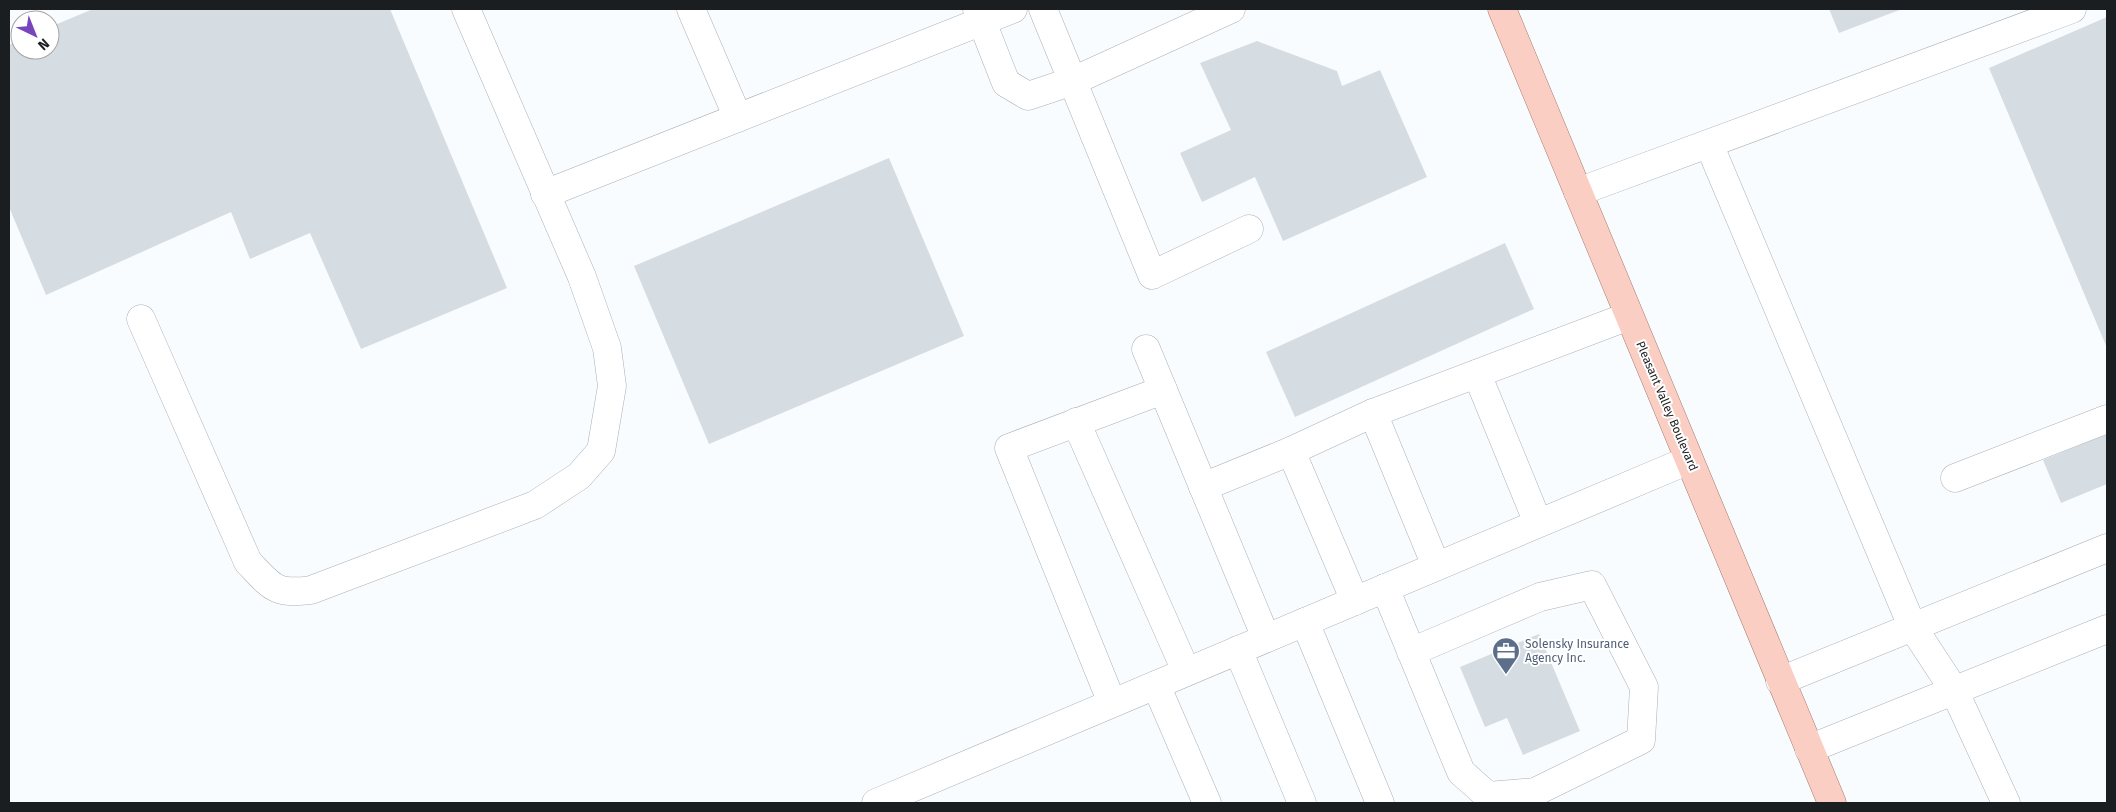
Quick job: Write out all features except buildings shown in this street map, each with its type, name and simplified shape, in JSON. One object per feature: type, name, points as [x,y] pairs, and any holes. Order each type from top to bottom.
[{"type":"main road","name":"Pleasant Valley Boulevard","points":[[1502,9],[1832,803]]},
{"type":"lane","points":[[141,319],[248,562],[270,586],[290,593],[311,590],[535,505],[579,476],[601,452],[612,386],[607,348],[582,277],[544,194],[466,9]]},
{"type":"lane","points":[[691,9],[738,118]]},
{"type":"lane","points":[[544,194],[738,118],[979,15],[1012,9]]},
{"type":"lane","points":[[1043,9],[1152,275],[1249,229]]},
{"type":"lane","points":[[979,15],[1006,82],[1028,96],[1073,81],[1231,9]]},
{"type":"lane","points":[[1578,192],[2072,9]]},
{"type":"lane","points":[[1709,144],[1912,626],[1954,690],[2006,803]]},
{"type":"lane","points":[[1203,487],[1291,451],[1373,413],[1629,316]]},
{"type":"lane","points":[[1146,349],[1266,638]]},
{"type":"lane","points":[[1477,374],[1538,524]]},
{"type":"lane","points":[[1112,704],[1009,448],[1163,390]]},
{"type":"lane","points":[[1373,413],[1436,566]]},
{"type":"lane","points":[[1955,478],[2107,419]]},
{"type":"lane","points":[[1076,422],[1186,670]]},
{"type":"lane","points":[[1291,451],[1355,600]]},
{"type":"lane","points":[[876,803],[1112,704],[1186,670],[1238,650],[1689,460]]},
{"type":"lane","points":[[1780,681],[2107,548]]},
{"type":"lane","points":[[1385,588],[1411,652],[1461,772],[1488,796],[1534,792],[1642,740],[1644,687],[1592,585],[1540,597],[1411,652]]},
{"type":"lane","points":[[1305,622],[1380,803]]},
{"type":"lane","points":[[1809,749],[2107,629]]},
{"type":"lane","points":[[1238,650],[1302,803]]},
{"type":"lane","points":[[1156,685],[1207,803]]},
{"type":"place","name":"Solensky Insurance Agency Inc.","points":[[1506,675]]}]
